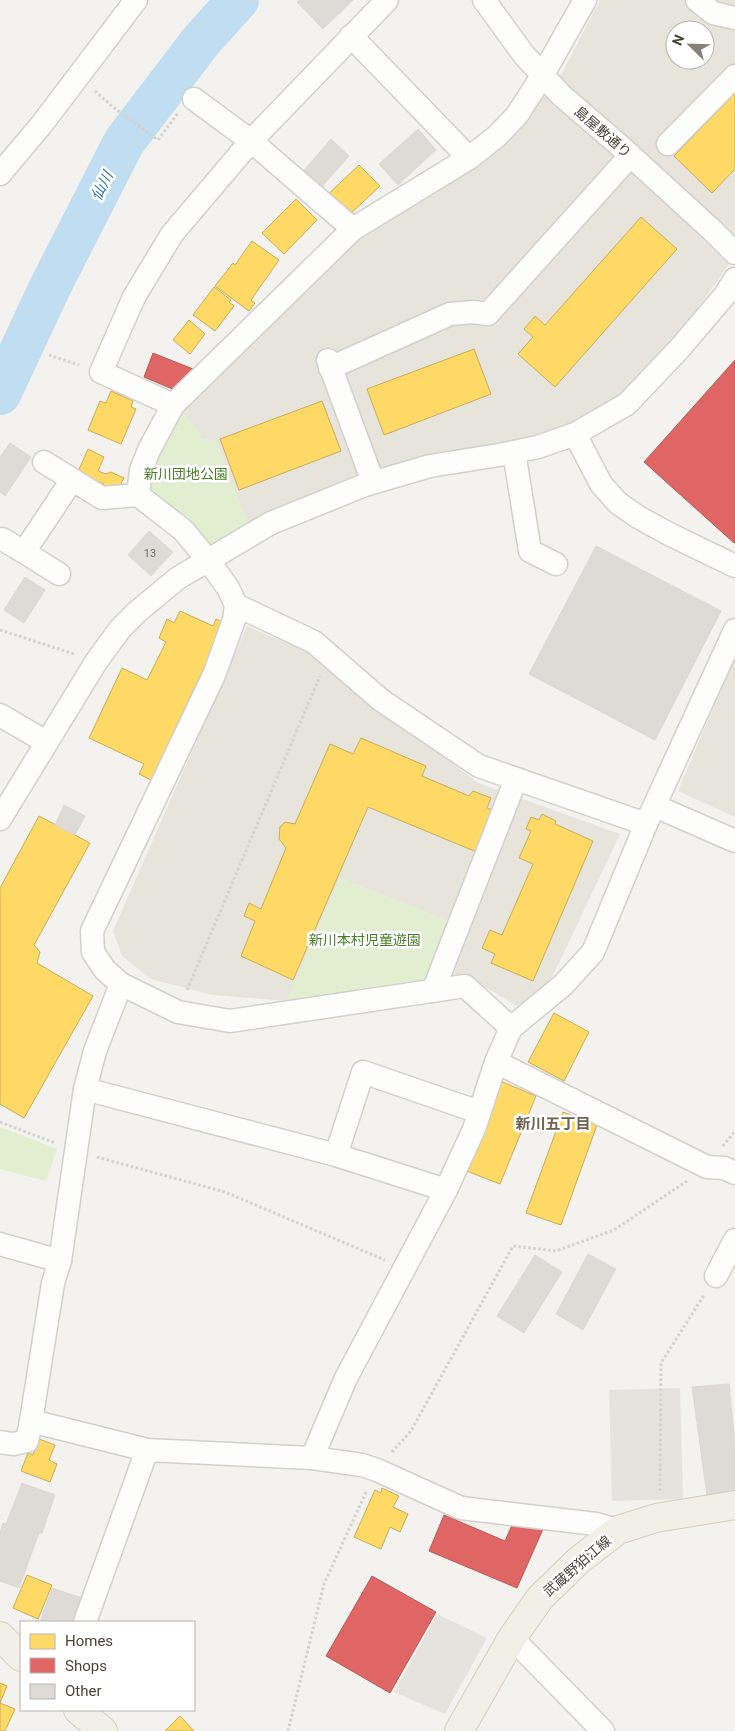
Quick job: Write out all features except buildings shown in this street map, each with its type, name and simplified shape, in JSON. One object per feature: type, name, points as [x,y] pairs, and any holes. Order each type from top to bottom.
[{"type":"main road","name":"武蔵野狛江線","points":[[459,1731],[512,1638],[540,1598],[578,1561],[618,1530],[660,1518],[735,1505]]},
{"type":"main road","points":[[0,1636],[20,1655]]},
{"type":"main road","points":[[79,1711],[102,1731]]},
{"type":"street","points":[[0,174],[42,124],[136,0]]},
{"type":"street","points":[[172,405],[101,372],[134,297],[172,234],[251,141],[387,0]]},
{"type":"street","name":"島屋敷通り","points":[[484,0],[524,55],[542,76],[735,253]]},
{"type":"street","points":[[138,495],[141,470],[172,405],[353,229],[468,158],[497,136],[517,115],[542,76],[585,0]]},
{"type":"street","points":[[697,0],[713,13],[735,18]]},
{"type":"street","points":[[351,36],[468,158]]},
{"type":"street","points":[[668,144],[735,76]]},
{"type":"street","points":[[186,105],[251,141],[353,229]]},
{"type":"street","points":[[373,482],[329,364],[450,314],[473,312],[488,314],[630,156]]},
{"type":"street","points":[[0,819],[96,662],[120,629],[137,612],[178,578],[271,523],[373,482],[430,466],[538,447],[575,434],[627,404],[680,348],[735,279]]},
{"type":"street","points":[[575,434],[601,484],[618,503],[638,517],[671,535],[735,566]]},
{"type":"street","points":[[514,452],[530,551],[556,564]]},
{"type":"street","points":[[44,462],[102,498],[138,495],[183,530],[228,588],[236,605],[234,620],[214,675],[92,931],[93,952],[105,970],[121,984],[178,1012],[230,1020],[465,986],[511,1028]]},
{"type":"street","points":[[24,552],[72,480]]},
{"type":"street","points":[[2,539],[59,574]]},
{"type":"street","points":[[236,605],[314,642],[381,700],[479,766],[516,779],[651,815],[735,842]]},
{"type":"street","points":[[312,1458],[346,1378],[446,1190],[474,1129],[496,1062],[511,1028],[563,986],[593,952],[651,815],[735,630]]},
{"type":"street","points":[[0,715],[46,742]]},
{"type":"street","points":[[433,991],[516,779]]},
{"type":"street","points":[[0,1442],[13,1444],[27,1441],[53,1283],[60,1261],[85,1089],[94,1051],[121,984]]},
{"type":"street","points":[[496,1062],[707,1167],[724,1168],[735,1173]]},
{"type":"street","points":[[336,1156],[362,1072],[479,1112]]},
{"type":"street","points":[[85,1089],[336,1156],[446,1190]]},
{"type":"street","points":[[716,1276],[735,1240]]},
{"type":"street","points":[[0,1244],[60,1261]]},
{"type":"street","points":[[31,1421],[147,1450],[312,1458],[362,1465],[461,1508],[596,1524],[618,1530]]},
{"type":"street","points":[[85,1621],[147,1450]]},
{"type":"street","points":[[512,1638],[603,1731]]},
{"type":"path","points":[[112,107],[158,140],[186,105]]},
{"type":"path","points":[[49,355],[101,372]]},
{"type":"path","points":[[0,630],[96,662]]},
{"type":"path","points":[[178,1012],[328,655]]},
{"type":"path","points":[[0,1122],[77,1152],[225,1192],[381,1258],[403,1270]]},
{"type":"path","points":[[288,1731],[324,1584],[344,1536],[377,1470],[411,1431],[513,1246],[556,1251],[614,1230],[707,1167],[735,1131]]},
{"type":"path","points":[[660,1518],[661,1363],[716,1276]]},
{"type":"shaded area","points":[[600,0],[735,0],[735,256],[675,340],[620,401],[561,435],[249,528],[216,441],[203,439],[180,409],[296,297],[360,240],[473,166],[561,75]]},
{"type":"shaded area","points":[[247,626],[315,655],[478,783],[620,834],[548,986],[517,1006],[465,975],[444,977],[466,928],[340,878],[287,1001],[213,995],[151,979],[122,956],[113,931]]},
{"type":"shaded area","points":[[735,657],[735,817],[678,791]]},
{"type":"shaded area","points":[[680,1388],[683,1499],[612,1501],[609,1390]]},
{"type":"shaded area","points":[[437,1614],[487,1638],[445,1714],[394,1692]]},
{"type":"green space","name":"新川団地公園","points":[[180,409],[203,439],[216,441],[249,528],[208,551],[142,489]]},
{"type":"green space","name":"新川本村児童遊園","points":[[340,878],[456,924],[433,978],[287,1001]]},
{"type":"green space","points":[[0,1127],[57,1149],[46,1181],[0,1169]]},
{"type":"waterway","name":"仙川","points":[[0,394],[50,287],[124,142],[201,41],[238,0]]},
{"type":"district","name":"新川五丁目","points":[[553,1124]]}]
